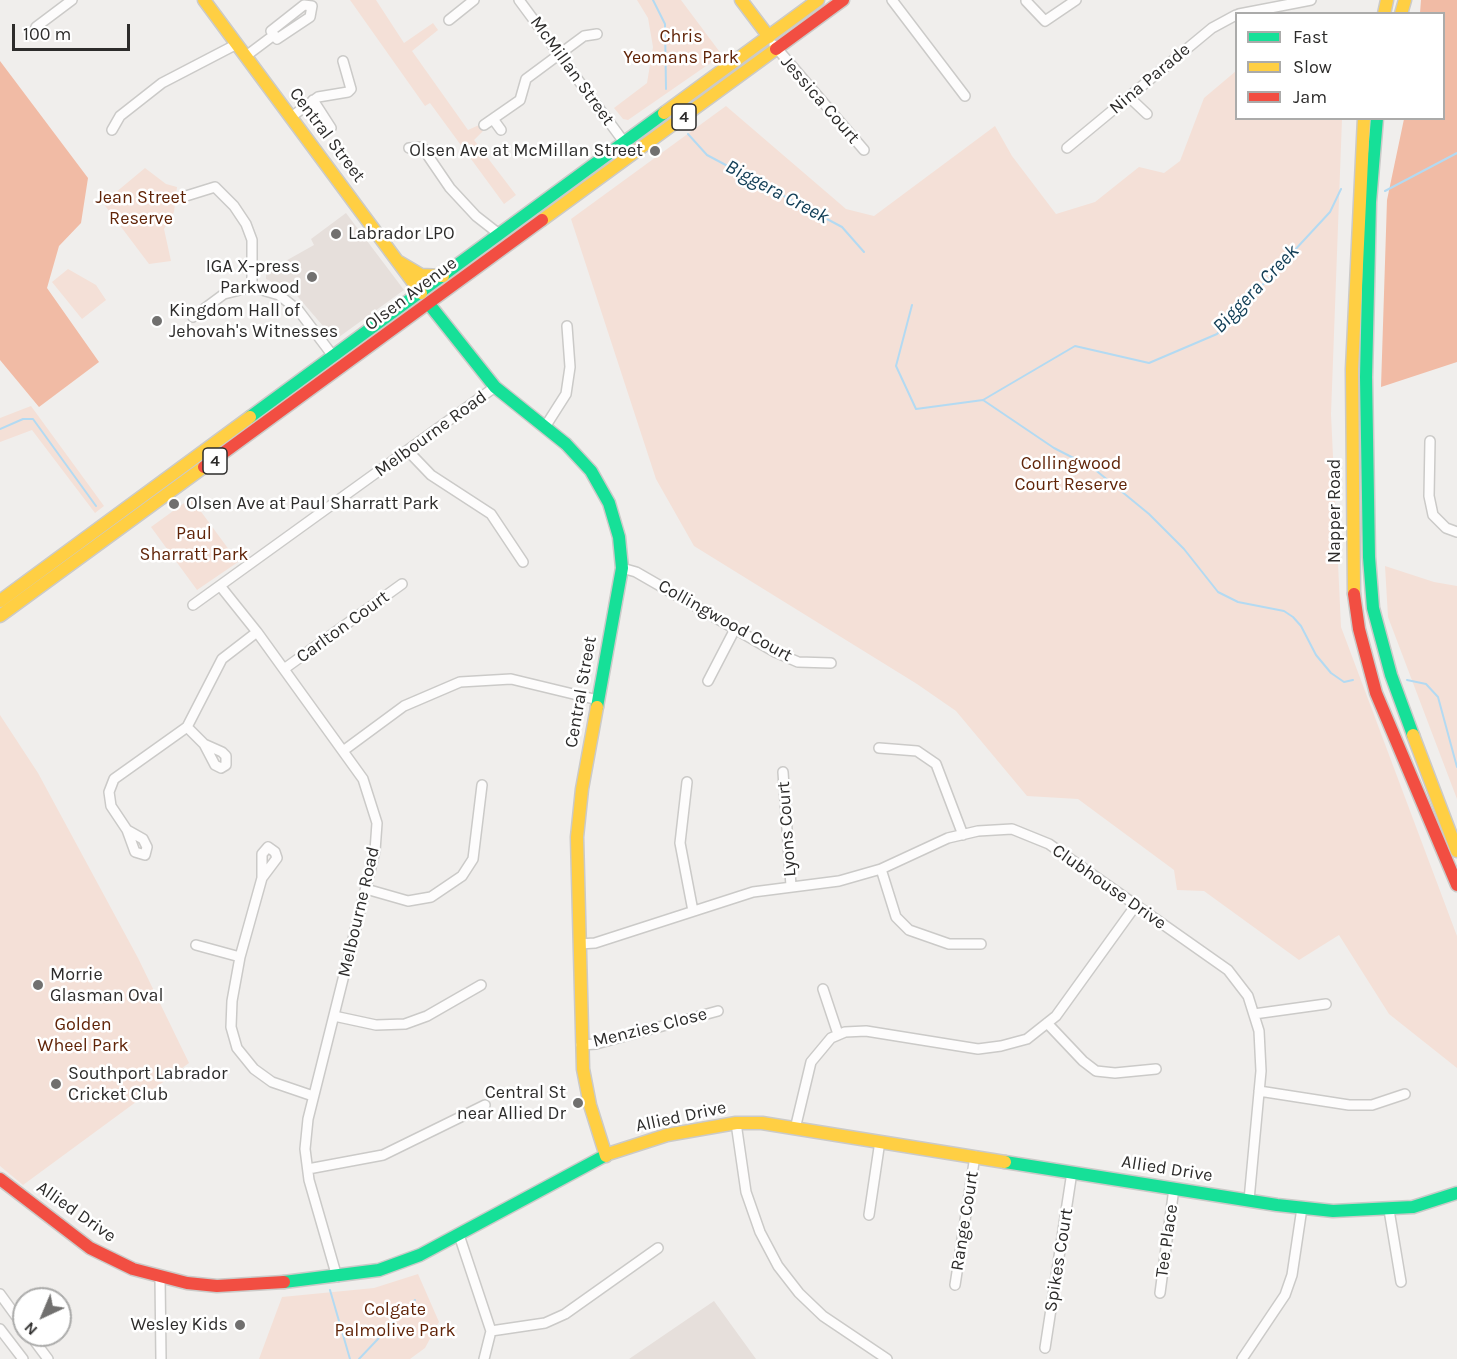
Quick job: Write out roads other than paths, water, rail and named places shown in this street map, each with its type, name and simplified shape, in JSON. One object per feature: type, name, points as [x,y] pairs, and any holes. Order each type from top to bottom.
[{"type":"main road","name":"Central Street","points":[[204,0],[429,304],[495,387],[579,457],[600,485],[615,521],[622,568],[577,829],[581,1045],[585,1086],[606,1156]]},
{"type":"main road","points":[[741,0],[769,37]]},
{"type":"main road","name":"Olsen Avenue","points":[[0,600],[818,0]]},
{"type":"main road","name":"Olsen Avenue","points":[[0,616],[843,0]]},
{"type":"main road","name":"Napper Road","points":[[1364,120],[1352,369],[1353,541],[1356,609],[1376,693],[1457,885]]},
{"type":"main road","name":"Napper Road","points":[[1377,120],[1370,202],[1366,377],[1369,557],[1373,608],[1390,675],[1457,851]]},
{"type":"main road","points":[[399,262],[421,275],[443,276]]},
{"type":"main road","name":"Allied Drive","points":[[0,1179],[90,1248],[133,1269],[217,1286],[337,1277],[379,1270],[420,1255],[561,1177],[635,1143],[667,1135],[736,1124],[762,1123],[1249,1200],[1333,1211],[1413,1207],[1457,1193]]},
{"type":"street","points":[[36,27],[72,0]]},
{"type":"street","points":[[449,20],[474,0]]},
{"type":"street","name":"McMillan Street","points":[[519,0],[624,142]]},
{"type":"street","points":[[892,0],[965,96]]},
{"type":"street","points":[[1026,1],[1045,21],[1076,0]]},
{"type":"street","name":"Nina Parade","points":[[1248,12],[1310,0]]},
{"type":"street","name":"Nina Parade","points":[[1066,148],[1212,28],[1235,16]]},
{"type":"street","points":[[484,125],[520,100],[526,80],[559,53],[584,36],[597,34]]},
{"type":"street","points":[[246,56],[274,35]]},
{"type":"street","name":"Jessica Court","points":[[769,37],[776,49],[864,150]]},
{"type":"street","points":[[112,130],[120,116],[162,83],[237,44]]},
{"type":"street","points":[[291,117],[313,100],[327,94],[348,92],[351,89],[343,61]]},
{"type":"street","points":[[1129,97],[1147,114]]},
{"type":"street","points":[[313,100],[331,128]]},
{"type":"street","points":[[492,119],[501,130]]},
{"type":"street","points":[[409,148],[422,147],[450,188],[476,216],[499,234]]},
{"type":"street","points":[[186,196],[215,187],[234,206],[246,224],[252,240],[252,287]]},
{"type":"street","points":[[193,317],[224,294],[252,287],[279,295],[299,311],[333,356]]},
{"type":"street","points":[[545,428],[566,394],[570,367],[567,326]]},
{"type":"street","name":"Melbourne Road","points":[[193,605],[495,387]]},
{"type":"street","points":[[1430,441],[1429,496],[1433,515],[1446,528],[1457,532]]},
{"type":"street","points":[[408,451],[436,479],[490,514],[523,562]]},
{"type":"street","name":"Collingwood Court","points":[[622,568],[636,572],[798,662],[831,663]]},
{"type":"street","name":"Carlton Court","points":[[284,669],[402,584]]},
{"type":"street","name":"Melbourne Road","points":[[221,587],[257,632],[363,779],[377,823],[375,851],[313,1096],[305,1149],[308,1169],[337,1277]]},
{"type":"street","points":[[708,681],[735,629]]},
{"type":"street","points":[[127,830],[111,806],[109,792],[114,778],[187,727],[222,659],[257,632]]},
{"type":"street","points":[[343,751],[404,706],[460,682],[511,678],[598,700]]},
{"type":"street","points":[[187,727],[204,744]]},
{"type":"street","points":[[879,748],[917,751],[936,764],[963,835]]},
{"type":"street","name":"Lyons Court","points":[[783,772],[791,886]]},
{"type":"street","points":[[687,782],[680,843],[693,911]]},
{"type":"street","points":[[366,889],[408,901],[431,897],[462,876],[473,859],[482,785]]},
{"type":"street","name":"Clubhouse Drive","points":[[579,944],[595,943],[753,892],[839,881],[881,869],[948,838],[1012,829],[1049,844],[1228,970],[1248,996],[1259,1031],[1259,1091],[1249,1200]]},
{"type":"street","points":[[881,869],[896,917],[909,930],[949,944],[981,944]]},
{"type":"street","points":[[262,878],[240,957],[232,1001],[231,1027],[237,1048],[254,1069],[272,1082],[313,1096]]},
{"type":"street","points":[[795,1129],[811,1062],[824,1044],[838,1034],[866,1031],[978,1049],[1027,1039],[1056,1016],[1136,906]]},
{"type":"street","points":[[196,945],[240,957]]},
{"type":"street","points":[[334,1016],[376,1025],[405,1024],[427,1016],[481,985]]},
{"type":"street","points":[[822,990],[838,1034]]},
{"type":"street","points":[[1254,1014],[1326,1004]]},
{"type":"street","name":"Menzies Close","points":[[581,1045],[596,1044],[718,1011]]},
{"type":"street","points":[[1047,1023],[1083,1061],[1096,1071],[1115,1073],[1156,1069]]},
{"type":"street","points":[[1259,1091],[1349,1105],[1372,1105],[1405,1094]]},
{"type":"street","points":[[308,1169],[383,1155],[484,1105]]},
{"type":"street","points":[[736,1124],[746,1192],[760,1232],[778,1266],[799,1293],[823,1316],[887,1359]]},
{"type":"street","points":[[869,1215],[880,1141]]},
{"type":"street","name":"Range Court","points":[[955,1285],[975,1156]]},
{"type":"street","name":"Spikes Court","points":[[1045,1348],[1072,1172]]},
{"type":"street","name":"Tee Place","points":[[1160,1293],[1174,1188]]},
{"type":"street","points":[[1242,1359],[1285,1295],[1292,1275],[1302,1208]]},
{"type":"street","points":[[1389,1210],[1401,1282]]},
{"type":"street","points":[[459,1235],[491,1331],[484,1359]]},
{"type":"street","points":[[491,1331],[545,1323],[565,1314],[658,1248]]},
{"type":"street","points":[[160,1276],[161,1359]]},
{"type":"street","points":[[0,1294],[12,1310]]},
{"type":"street","points":[[0,1329],[23,1359]]},
{"type":"waterway","name":"Biggera Creek","points":[[653,0],[665,24],[666,89]]},
{"type":"waterway","name":"Biggera Creek","points":[[688,134],[707,155],[842,227],[864,252]]},
{"type":"waterway","name":"Biggera Creek","points":[[1385,191],[1457,153]]},
{"type":"waterway","name":"Biggera Creek","points":[[912,305],[896,366],[916,409],[983,400],[1075,346],[1149,363],[1217,334],[1330,212],[1341,189]]},
{"type":"waterway","points":[[983,400],[1054,448],[1093,468],[1149,514],[1184,549],[1218,592],[1238,602],[1284,611],[1293,617],[1301,626],[1316,655],[1331,673],[1344,682],[1353,680]]},
{"type":"waterway","points":[[0,429],[23,419],[33,419],[96,506]]},
{"type":"waterway","points":[[1407,680],[1426,684],[1438,697],[1457,767]]},
{"type":"waterway","points":[[330,1290],[350,1359]]},
{"type":"waterway","points":[[359,1359],[415,1300]]},
{"type":"place","name":"Olsen Ave at McMillan Street","points":[[655,151]]},
{"type":"place","name":"Labrador LPO","points":[[336,234]]},
{"type":"place","name":"IGA X-press Parkwood","points":[[312,277]]},
{"type":"place","name":"Kingdom Hall of Jehovah's Witnesses","points":[[157,321]]},
{"type":"place","name":"Olsen Ave at Paul Sharratt Park","points":[[174,504]]},
{"type":"place","name":"Morrie Glasman Oval","points":[[38,985]]},
{"type":"place","name":"Southport Labrador Cricket Club","points":[[56,1084]]},
{"type":"place","name":"Central St near Allied Dr","points":[[578,1103]]},
{"type":"place","name":"Wesley Kids","points":[[240,1325]]},
{"type":"park label","name":"Chris Yeomans Park","points":[[681,47]]},
{"type":"park label","name":"Jean Street Reserve","points":[[141,208]]},
{"type":"park label","name":"Collingwood Court Reserve","points":[[1071,474]]},
{"type":"park label","name":"Paul Sharratt Park","points":[[194,544]]},
{"type":"park label","name":"Golden Wheel Park","points":[[83,1035]]},
{"type":"park label","name":"Colgate Palmolive Park","points":[[395,1320]]}]
